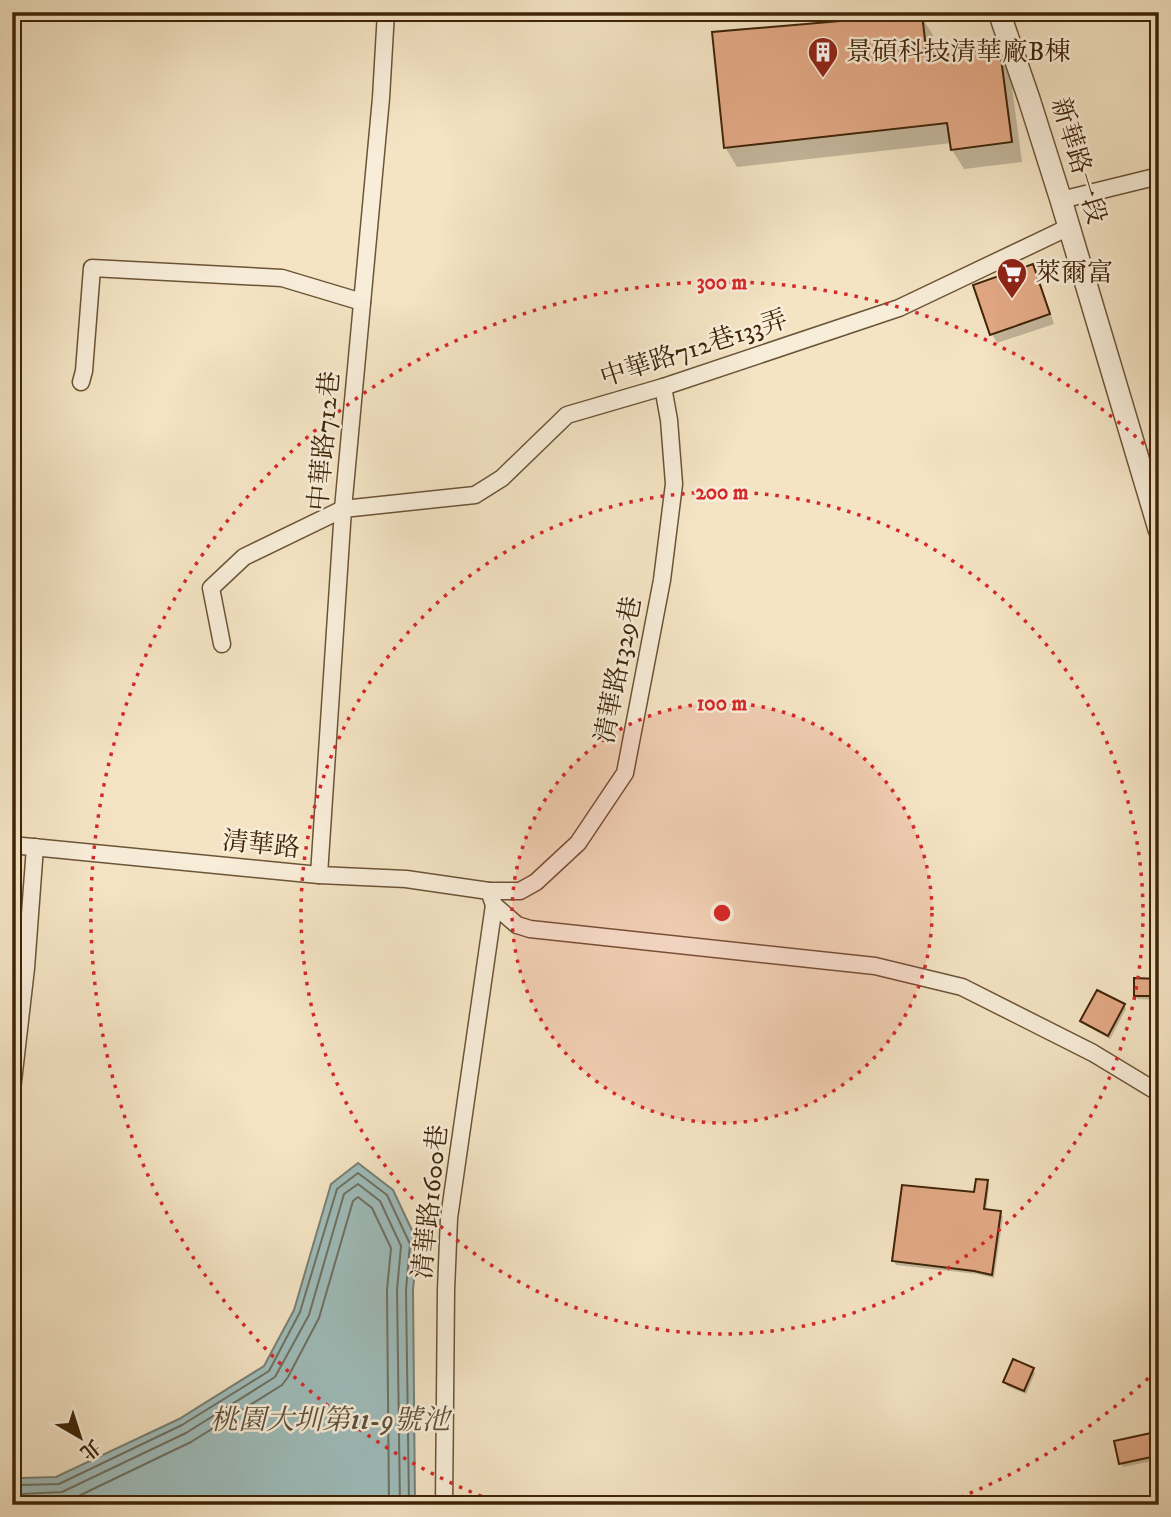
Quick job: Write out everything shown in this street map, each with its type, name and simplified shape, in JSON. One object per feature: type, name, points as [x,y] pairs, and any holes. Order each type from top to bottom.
[{"type":"street","name":"中華路712巷","points":[[319,875],[343,509],[381,98],[386,12]]},
{"type":"street","name":"新華路一段","points":[[999,12],[1061,200],[1159,530]]},
{"type":"street","points":[[1061,200],[1159,176]]},
{"type":"street","name":"中華路712巷133弄","points":[[222,644],[211,588],[244,557],[343,509],[475,495],[502,478],[567,415],[663,387],[899,308],[1069,227]]},
{"type":"street","points":[[81,382],[92,268],[282,278],[362,302]]},
{"type":"street","name":"清華路1329巷","points":[[491,898],[520,891],[536,882],[578,843],[625,772],[662,580],[674,484],[663,387]]},
{"type":"street","name":"清華路","points":[[12,845],[319,875],[406,880],[491,898]]},
{"type":"street","points":[[12,1090],[26,968],[35,847]]},
{"type":"street","points":[[491,898],[517,925],[530,929],[874,966],[962,987],[1093,1053],[1159,1093]]},
{"type":"street","name":"清華路1600巷","points":[[444,1505],[449,1218],[491,898]]},
{"type":"water","name":"桃園大圳第11-9號池","points":[[358,1163],[393,1190],[418,1243],[413,1289],[415,1505],[12,1505],[12,1471],[22,1478],[56,1477],[179,1419],[264,1366],[294,1310],[331,1184]]},
{"type":"building","name":"景碩科技清華廠B棟","points":[[922,14],[927,57],[998,48],[1012,142],[951,150],[947,123],[724,148],[712,32]]},
{"type":"building","name":"萊爾富","points":[[1033,264],[1050,314],[990,335],[973,285]]},
{"type":"building","points":[[1134,978],[1159,979],[1159,996],[1134,996]]},
{"type":"building","points":[[1097,990],[1125,1004],[1108,1036],[1080,1021]]},
{"type":"building","points":[[976,1179],[988,1180],[984,1209],[1001,1211],[992,1275],[892,1261],[902,1185],[974,1192]]},
{"type":"building","points":[[1013,1359],[1034,1368],[1024,1391],[1003,1382]]},
{"type":"building","points":[[1151,1433],[1156,1456],[1119,1464],[1114,1441]]},
{"type":"place","name":"景碩科技清華廠B棟","points":[[823,79]]},
{"type":"place","name":"萊爾富","points":[[1012,300]]}]
